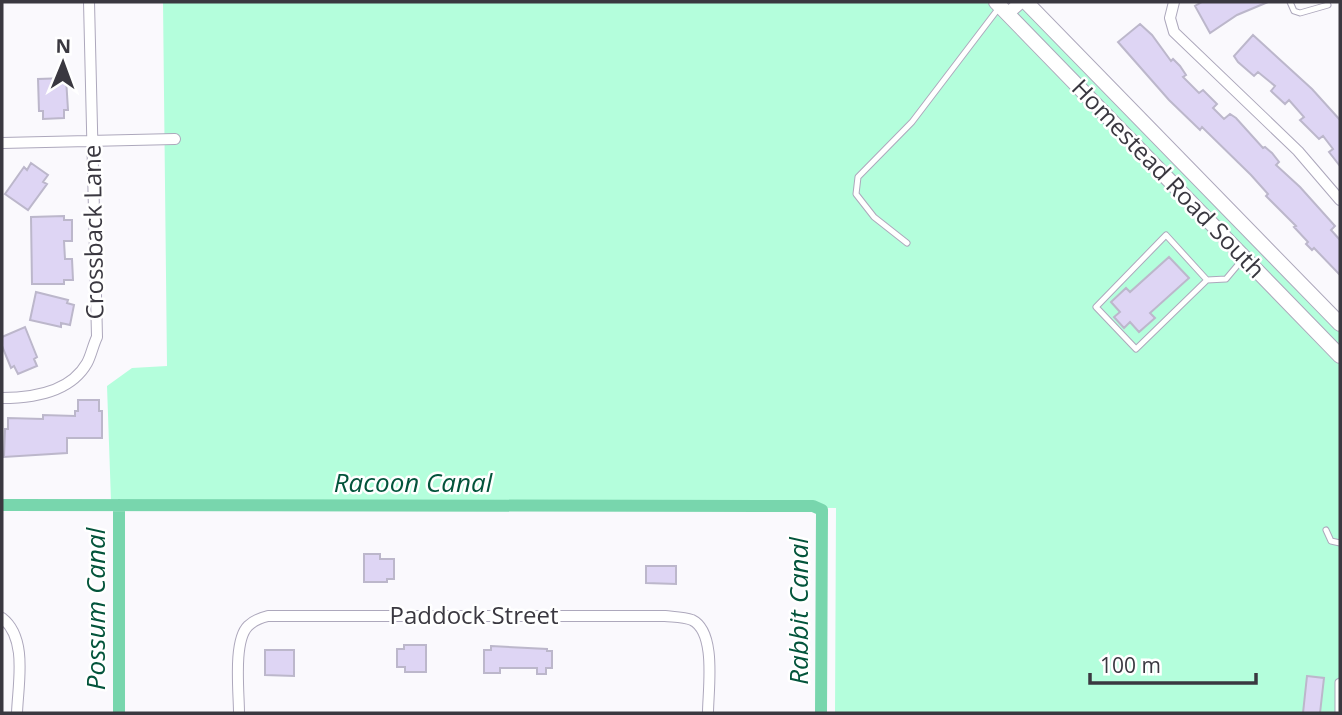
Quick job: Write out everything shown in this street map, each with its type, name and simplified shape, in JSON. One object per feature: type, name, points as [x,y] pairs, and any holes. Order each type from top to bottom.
[{"type":"main road","name":"Homestead Road South","points":[[1024,2],[1340,324]]},
{"type":"main road","name":"Homestead Road South","points":[[1001,7],[1340,356]]},
{"type":"street","name":"Crossback Lane","points":[[2,398],[26,398],[47,394],[61,387],[87,364],[97,337],[89,2]]},
{"type":"street","points":[[1001,7],[1024,2]]},
{"type":"street","points":[[1174,2],[1170,18],[1174,32],[1298,151],[1340,200]]},
{"type":"street","points":[[2,143],[175,139]]},
{"type":"street","name":"Paddock Street","points":[[239,713],[240,641],[246,628],[256,620],[268,616],[651,616],[681,617],[693,621],[703,629],[709,645],[708,713]]},
{"type":"street","points":[[6,622],[18,645],[17,713]]},
{"type":"lane","points":[[1290,2],[1294,11],[1300,13],[1328,5]]},
{"type":"lane","points":[[907,243],[874,217],[856,194],[858,177],[912,122],[1001,7]]},
{"type":"lane","points":[[1207,280],[1166,235],[1096,307],[1136,349],[1207,280],[1226,279],[1244,258]]},
{"type":"lane","points":[[1326,530],[1331,541],[1340,543]]},
{"type":"lane","points":[[1338,713],[1340,681]]},
{"type":"green space","points":[[163,2],[987,2],[1340,365],[1340,713],[835,713],[836,508],[111,501],[107,386],[132,368],[167,366]]},
{"type":"green space","points":[[1024,8],[1340,333],[1340,347],[1016,14]]},
{"type":"building","points":[[1202,2],[1268,2],[1237,15],[1210,33],[1195,6]]},
{"type":"building","points":[[1140,24],[1152,35],[1171,61],[1173,59],[1180,66],[1186,75],[1183,77],[1199,93],[1203,90],[1217,104],[1213,108],[1224,119],[1230,114],[1236,118],[1263,148],[1272,153],[1279,162],[1276,165],[1335,226],[1331,230],[1340,240],[1340,275],[1314,248],[1312,250],[1306,244],[1308,242],[1294,227],[1296,226],[1266,196],[1268,194],[1251,175],[1202,127],[1200,130],[1169,100],[1118,42]]},
{"type":"building","points":[[1253,35],[1312,89],[1340,120],[1340,166],[1329,152],[1333,149],[1323,136],[1319,139],[1300,120],[1304,117],[1289,100],[1285,104],[1271,91],[1275,86],[1258,72],[1254,76],[1234,56]]},
{"type":"building","points":[[66,78],[68,110],[64,110],[64,118],[43,119],[43,111],[39,111],[38,79]]},
{"type":"building","points":[[31,163],[48,175],[43,182],[47,184],[28,210],[5,194],[24,167],[27,170]]},
{"type":"building","points":[[64,216],[64,220],[72,220],[72,241],[64,241],[65,259],[72,259],[73,280],[64,280],[64,284],[32,284],[31,217]]},
{"type":"building","points":[[1169,257],[1189,278],[1150,313],[1155,318],[1139,332],[1130,322],[1124,328],[1114,317],[1120,312],[1111,302],[1126,288],[1130,292]]},
{"type":"building","points":[[36,292],[68,300],[67,303],[74,305],[70,325],[61,323],[61,327],[30,320]]},
{"type":"building","points":[[25,327],[37,357],[34,359],[37,366],[18,374],[14,366],[11,368],[2,346],[2,337]]},
{"type":"building","points":[[78,400],[99,400],[99,411],[102,411],[102,438],[67,438],[67,453],[4,457],[8,418],[75,416]]},
{"type":"building","points":[[364,554],[380,554],[380,559],[394,559],[394,579],[387,579],[387,582],[364,582]]},
{"type":"building","points":[[646,566],[676,566],[676,584],[646,583]]},
{"type":"building","points":[[404,645],[426,645],[426,672],[405,672],[405,667],[397,667],[397,649],[404,649]]},
{"type":"building","points":[[491,646],[547,649],[552,651],[552,668],[546,668],[546,674],[537,674],[537,668],[500,668],[500,673],[484,673],[484,650],[491,650]]},
{"type":"building","points":[[265,650],[294,650],[294,676],[265,675]]},
{"type":"building","points":[[1307,676],[1324,678],[1320,713],[1303,713]]},
{"type":"waterway","name":"Racoon Canal","points":[[2,505],[813,506],[822,510],[821,713]]},
{"type":"waterway","name":"Possum Canal","points":[[119,505],[119,713]]},
{"type":"water label","name":"Rabbit Canal","points":[[799,611]]}]
